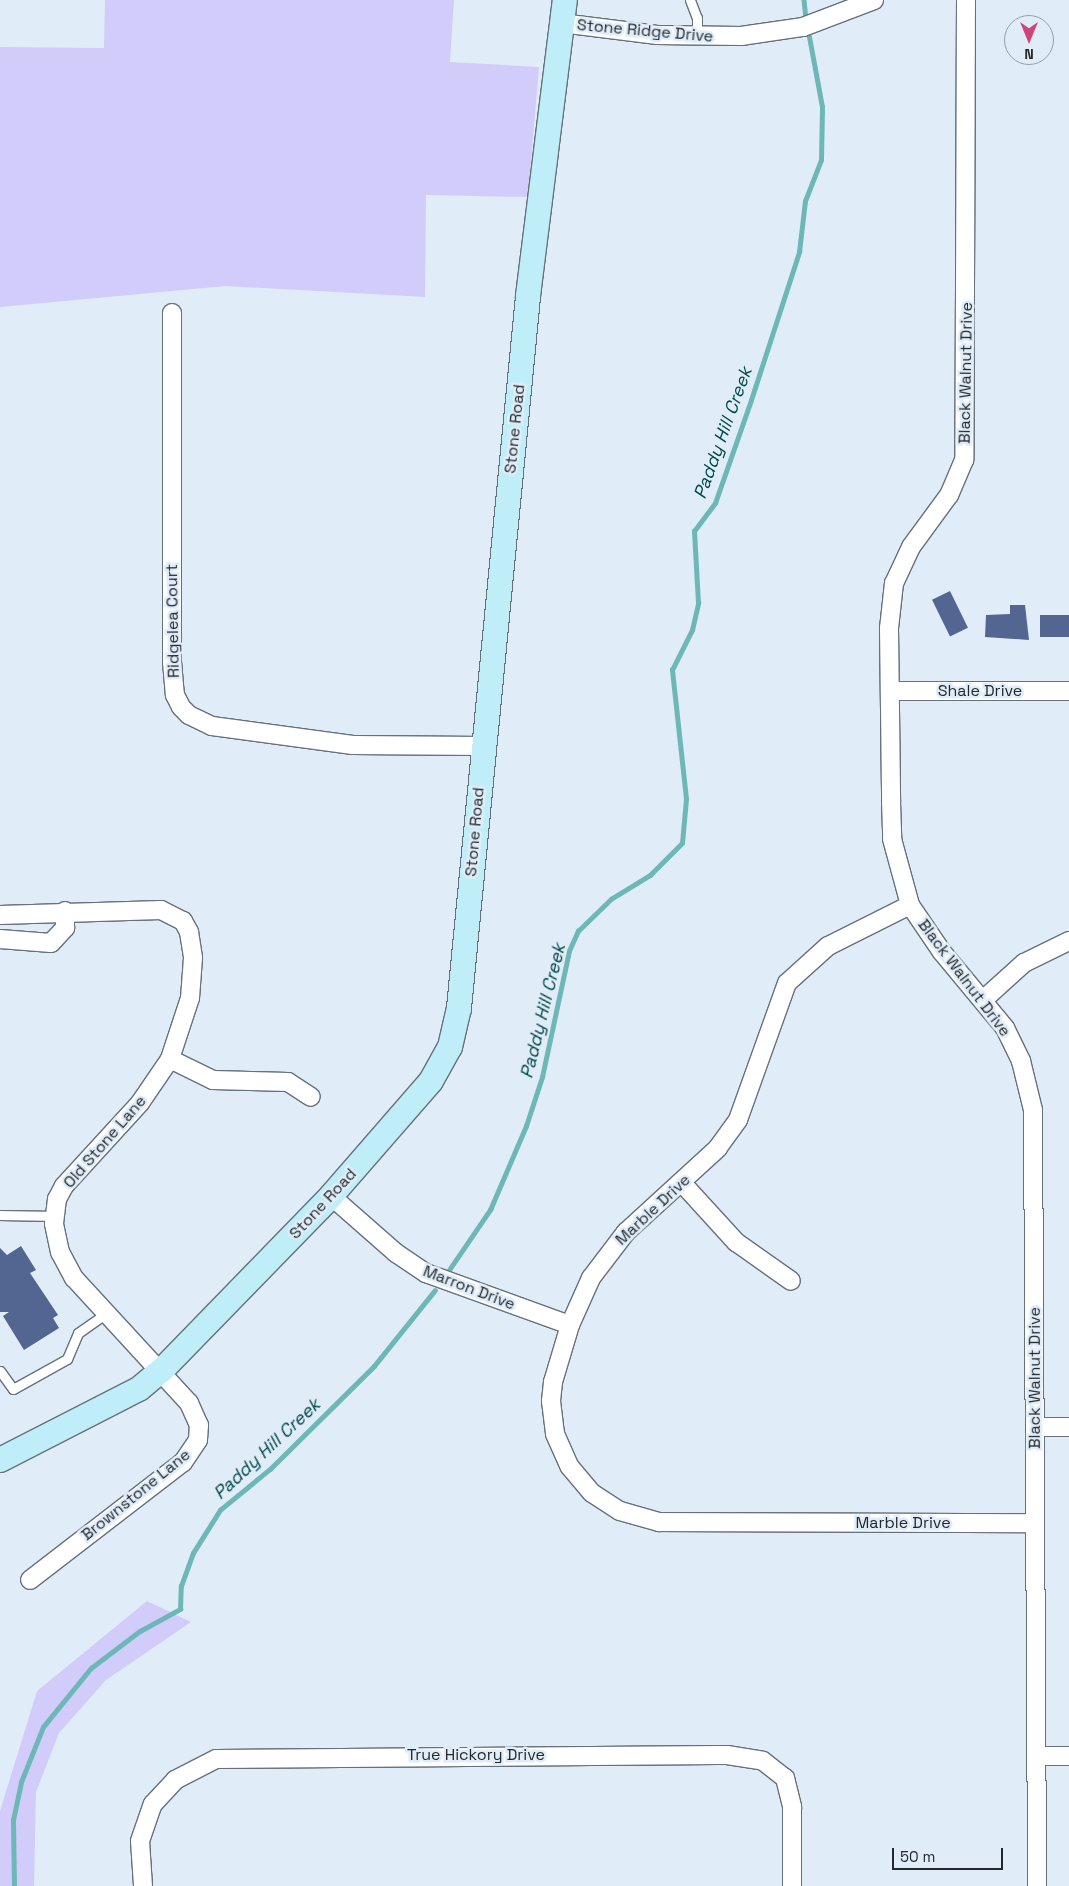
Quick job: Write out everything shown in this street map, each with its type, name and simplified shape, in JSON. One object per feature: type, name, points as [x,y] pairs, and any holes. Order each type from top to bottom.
[{"type":"street","name":"Stone Ridge Drive","points":[[563,11],[697,37],[760,35],[803,27],[874,0]]},
{"type":"street","name":"Black Walnut Drive","points":[[966,0],[964,460],[949,496],[911,547],[894,583],[889,628],[892,691],[892,839],[910,905],[942,952],[1005,1028],[1022,1061],[1033,1110],[1037,1886]]},
{"type":"street","name":"Stone Road","points":[[0,1460],[139,1389],[162,1370],[332,1196],[431,1081],[456,1031],[528,296],[563,11]]},
{"type":"street","name":"Ridgelea Court","points":[[172,313],[172,662],[175,695],[181,707],[188,716],[212,726],[353,745],[483,746]]},
{"type":"street","name":"Shale Drive","points":[[892,691],[1069,691]]},
{"type":"street","name":"Marble Drive","points":[[910,905],[828,946],[787,983],[738,1120],[718,1148],[683,1184],[651,1209],[609,1251],[591,1278],[570,1325],[553,1382],[551,1401],[556,1434],[561,1452],[581,1482],[620,1511],[658,1522],[1035,1523]]},
{"type":"street","name":"Old Stone Lane","points":[[0,915],[65,911],[161,910],[183,922],[192,943],[193,977],[184,1022],[170,1060],[140,1103],[74,1172],[57,1199],[54,1216],[55,1236],[66,1266],[162,1370]]},
{"type":"street","points":[[0,939],[51,943],[65,928],[65,911]]},
{"type":"street","points":[[983,1000],[1024,963],[1069,941]]},
{"type":"street","points":[[170,1060],[213,1080],[288,1082],[311,1097]]},
{"type":"street","points":[[683,1184],[736,1242],[791,1282]]},
{"type":"street","name":"Marron Drive","points":[[332,1196],[396,1253],[426,1273],[570,1325]]},
{"type":"street","name":"Brownstone Lane","points":[[30,1580],[183,1462],[195,1447],[199,1432],[194,1410],[162,1370]]},
{"type":"street","points":[[1036,1427],[1069,1427]]},
{"type":"street","name":"True Hickory Drive","points":[[143,1886],[140,1840],[153,1804],[175,1780],[216,1759],[718,1754],[744,1755],[763,1761],[785,1778],[792,1807],[792,1886]]},
{"type":"street","points":[[1037,1756],[1069,1756]]},
{"type":"lane","points":[[690,0],[697,18],[697,37]]},
{"type":"lane","points":[[0,1215],[54,1216]]},
{"type":"lane","points":[[0,1371],[13,1389],[67,1359],[78,1333],[108,1313]]},
{"type":"shaded area","points":[[105,0],[454,0],[450,62],[539,67],[528,197],[426,195],[425,297],[226,286],[0,307],[0,47],[104,48]]},
{"type":"shaded area","points":[[147,1601],[191,1622],[106,1680],[59,1733],[36,1792],[34,1886],[0,1886],[0,1811],[37,1691]]},
{"type":"building","points":[[950,591],[968,628],[950,637],[932,600]]},
{"type":"building","points":[[1010,605],[1025,605],[1029,640],[985,637],[986,615],[1010,614]]},
{"type":"building","points":[[1040,615],[1069,615],[1069,637],[1040,637]]},
{"type":"building","points":[[21,1246],[36,1270],[30,1273],[58,1315],[53,1318],[59,1328],[24,1350],[3,1316],[9,1312],[0,1312],[0,1248],[7,1255]]},
{"type":"waterway","name":"Paddy Hill Creek","points":[[804,0],[806,20]]},
{"type":"waterway","name":"Paddy Hill Creek","points":[[449,1270],[490,1210],[526,1126],[542,1077],[569,951],[578,931],[611,899],[650,875],[682,843],[686,799],[672,670],[692,630],[698,603],[694,531],[715,503],[751,400],[799,252],[805,201],[821,160],[822,107],[809,37]]},
{"type":"waterway","name":"Paddy Hill Creek","points":[[14,1886],[13,1820],[21,1782],[43,1727],[91,1668],[140,1631],[180,1609],[181,1586],[193,1553],[220,1510],[270,1469],[374,1366],[435,1290]]}]
